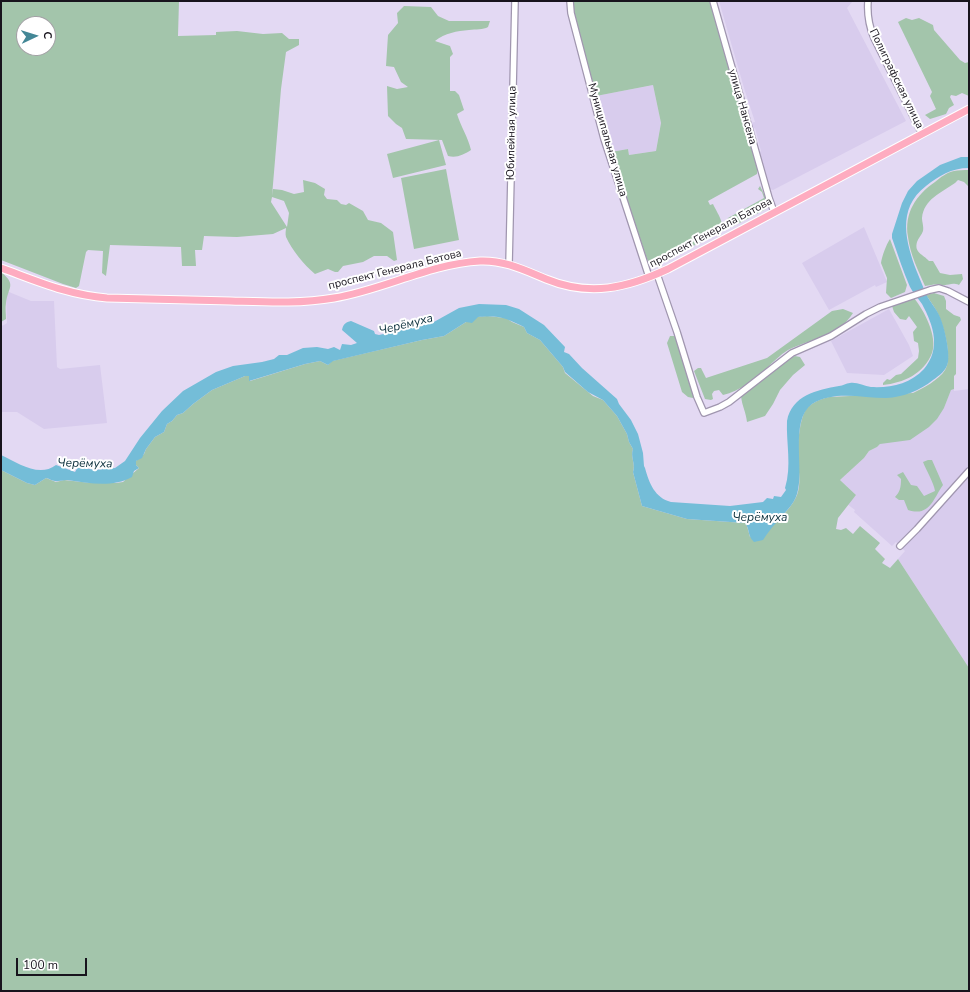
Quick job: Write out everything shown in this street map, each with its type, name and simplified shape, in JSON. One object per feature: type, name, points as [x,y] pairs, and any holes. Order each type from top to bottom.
[{"type":"main road","name":"проспект Генерала Батова","points":[[1,268],[60,290],[90,297],[282,302],[314,301],[357,294],[432,270],[459,264],[487,261],[509,264],[552,281],[579,289],[595,290],[616,288],[656,274],[969,109]]},
{"type":"street","name":"Юбилейная улица","points":[[509,264],[514,1]]},
{"type":"street","name":"Муниципальная улица","points":[[570,1],[571,13],[604,139],[649,277]]},
{"type":"street","name":"улица Нансена","points":[[713,1],[765,187],[774,212]]},
{"type":"street","name":"Полиграфская улица","points":[[868,1],[868,16],[870,28],[874,38],[922,134]]},
{"type":"street","points":[[656,274],[677,332],[697,397],[704,413],[729,402],[792,353],[831,336],[866,314],[897,301],[930,290],[942,289],[969,302]]},
{"type":"street","points":[[900,546],[969,471]]},
{"type":"shaded area","points":[[719,1],[853,1],[847,8],[906,121],[773,190],[770,189],[759,152],[761,151],[755,128],[752,129],[750,123],[755,122]]},
{"type":"shaded area","points":[[653,85],[661,123],[656,151],[629,155],[628,149],[611,152],[596,96]]},
{"type":"shaded area","points":[[864,227],[887,282],[876,287],[875,285],[829,310],[802,263]]},
{"type":"shaded area","points":[[6,292],[31,301],[54,301],[57,367],[60,369],[100,365],[107,423],[44,429],[17,412],[1,412],[1,326],[7,323]]},
{"type":"shaded area","points":[[889,309],[909,345],[913,356],[884,375],[847,373],[831,341]]},
{"type":"shaded area","points":[[951,389],[954,389],[954,391],[969,389],[969,668],[898,559],[905,551],[896,542],[892,546],[854,512],[855,510],[847,504],[856,495],[840,480],[864,458],[869,451],[944,408]]},
{"type":"green space","points":[[1,1],[179,1],[178,36],[216,35],[216,32],[237,31],[263,34],[282,33],[289,39],[299,39],[299,45],[286,52],[281,89],[272,196],[273,189],[294,194],[304,192],[303,180],[315,183],[325,189],[324,195],[327,199],[337,200],[341,204],[346,205],[349,203],[363,211],[368,220],[381,223],[393,232],[397,260],[394,261],[387,256],[374,256],[363,262],[343,266],[338,272],[328,269],[315,274],[295,252],[286,237],[286,228],[273,234],[237,237],[204,236],[202,250],[195,250],[196,266],[182,266],[181,247],[110,245],[106,276],[102,273],[103,251],[88,250],[86,252],[79,286],[76,288],[1,260]],"holes":[[[272,197],[284,201],[289,213],[287,227],[271,202]]]},
{"type":"green space","points":[[572,1],[711,1],[758,166],[757,174],[708,201],[710,205],[713,204],[722,223],[719,234],[656,263],[650,263],[647,259],[611,152],[628,149],[629,155],[656,151],[661,123],[653,85],[596,96],[572,12]]},
{"type":"green space","points":[[404,6],[431,7],[438,16],[449,21],[490,21],[488,27],[486,28],[451,33],[435,41],[450,46],[453,54],[450,57],[450,91],[455,91],[459,95],[464,110],[457,114],[471,150],[463,155],[454,157],[448,156],[442,140],[406,139],[402,128],[388,116],[387,86],[397,89],[408,87],[401,82],[394,67],[386,66],[388,35],[398,23],[397,13]]},
{"type":"green space","points":[[906,18],[912,20],[919,18],[933,25],[934,30],[960,60],[965,63],[969,62],[969,96],[962,93],[956,96],[951,95],[950,97],[954,105],[949,108],[946,114],[930,119],[925,115],[936,109],[930,96],[932,92],[898,22]]},
{"type":"green space","points":[[439,140],[446,165],[393,178],[387,154]]},
{"type":"green space","points":[[446,169],[459,240],[414,249],[401,178]]},
{"type":"green space","points":[[969,170],[969,187],[964,182],[958,180],[934,197],[926,206],[923,211],[922,218],[923,231],[916,246],[918,251],[929,261],[933,261],[940,273],[950,275],[962,274],[963,279],[959,285],[925,286],[909,243],[907,228],[910,212],[913,205],[922,193],[942,177],[954,171]]},
{"type":"green space","points":[[760,186],[768,202],[766,209],[732,227],[729,227],[727,221],[728,218],[764,198],[762,192],[758,189]]},
{"type":"green space","points":[[890,239],[907,285],[905,292],[891,298],[886,293],[887,278],[881,263],[884,251]]},
{"type":"green space","points":[[1,272],[9,280],[10,286],[6,305],[6,319],[1,322]]},
{"type":"green space","points":[[934,293],[944,296],[946,301],[946,309],[954,315],[960,317],[961,320],[956,327],[956,374],[954,376],[954,389],[951,390],[944,408],[937,419],[929,427],[910,440],[880,444],[869,451],[864,458],[840,480],[856,495],[838,518],[836,529],[841,530],[846,528],[853,534],[860,526],[880,543],[875,549],[885,559],[882,563],[890,568],[898,559],[969,668],[969,991],[1,991],[1,470],[27,483],[35,485],[46,478],[56,482],[64,480],[91,483],[123,482],[139,468],[136,465],[136,461],[144,454],[155,437],[164,432],[167,424],[212,390],[245,376],[249,376],[250,381],[305,364],[320,361],[328,365],[332,361],[444,336],[466,322],[477,317],[487,316],[506,318],[524,327],[527,333],[540,340],[563,367],[565,373],[593,396],[603,400],[617,416],[633,449],[633,472],[642,506],[687,519],[745,523],[750,537],[783,515],[797,495],[799,483],[799,434],[804,413],[809,406],[817,401],[829,397],[913,393],[942,374],[947,365],[948,351],[939,316],[926,295]]},
{"type":"green space","points":[[914,298],[926,316],[932,332],[932,353],[924,367],[912,376],[905,380],[883,385],[887,379],[890,380],[896,375],[901,374],[918,358],[918,343],[914,341],[913,332],[917,327],[909,316],[906,320],[900,319],[894,312],[892,306]]},
{"type":"green space","points":[[843,309],[853,313],[840,327],[824,336],[788,350],[779,356],[757,377],[741,388],[723,395],[719,390],[714,391],[712,394],[713,399],[705,399],[694,371],[698,368],[701,368],[706,378],[767,358],[832,311]]},
{"type":"green space","points":[[670,336],[677,336],[696,396],[693,398],[688,397],[682,392],[667,343]]},
{"type":"green space","points":[[795,356],[800,357],[805,365],[793,375],[780,390],[765,416],[747,422],[741,396],[786,360]]},
{"type":"green space","points":[[932,460],[943,485],[926,509],[915,512],[908,510],[904,500],[899,500],[895,497],[901,484],[901,479],[897,475],[903,472],[911,485],[917,486],[924,496],[935,491],[932,480],[923,462]]},
{"type":"water","name":"Черёмуха","points":[[961,157],[969,157],[969,168],[957,169],[946,173],[926,186],[910,205],[906,227],[907,238],[917,272],[926,294],[938,312],[943,325],[948,351],[948,362],[946,368],[928,384],[905,395],[886,398],[839,396],[829,397],[812,404],[805,412],[801,422],[799,434],[799,484],[796,498],[763,540],[754,542],[750,537],[745,523],[687,519],[642,506],[633,472],[633,449],[617,416],[603,400],[588,392],[565,372],[563,367],[540,340],[527,333],[524,327],[503,318],[488,316],[478,317],[472,323],[466,322],[444,336],[333,361],[328,365],[320,361],[305,364],[249,381],[249,376],[245,376],[212,390],[167,424],[164,432],[155,437],[146,449],[142,458],[136,461],[136,465],[139,468],[134,471],[132,477],[116,483],[100,484],[67,480],[55,481],[46,478],[35,485],[27,483],[1,470],[1,455],[28,468],[36,470],[49,469],[56,465],[75,472],[78,467],[95,470],[115,468],[125,461],[140,438],[162,411],[183,391],[216,372],[233,366],[274,359],[279,355],[287,355],[303,348],[317,347],[328,349],[334,347],[340,350],[342,344],[351,345],[357,343],[342,330],[344,325],[349,321],[374,331],[375,334],[379,335],[432,323],[459,308],[479,304],[506,305],[519,309],[544,325],[565,347],[564,352],[569,354],[582,368],[617,399],[631,420],[638,434],[648,479],[657,493],[665,500],[671,502],[730,506],[763,502],[767,498],[773,499],[774,496],[781,497],[786,490],[785,488],[788,471],[787,421],[794,405],[807,395],[814,392],[849,383],[871,387],[886,387],[906,382],[924,369],[933,354],[934,337],[930,321],[922,304],[910,287],[892,238],[892,234],[902,203],[908,191],[917,181],[940,165]]}]
